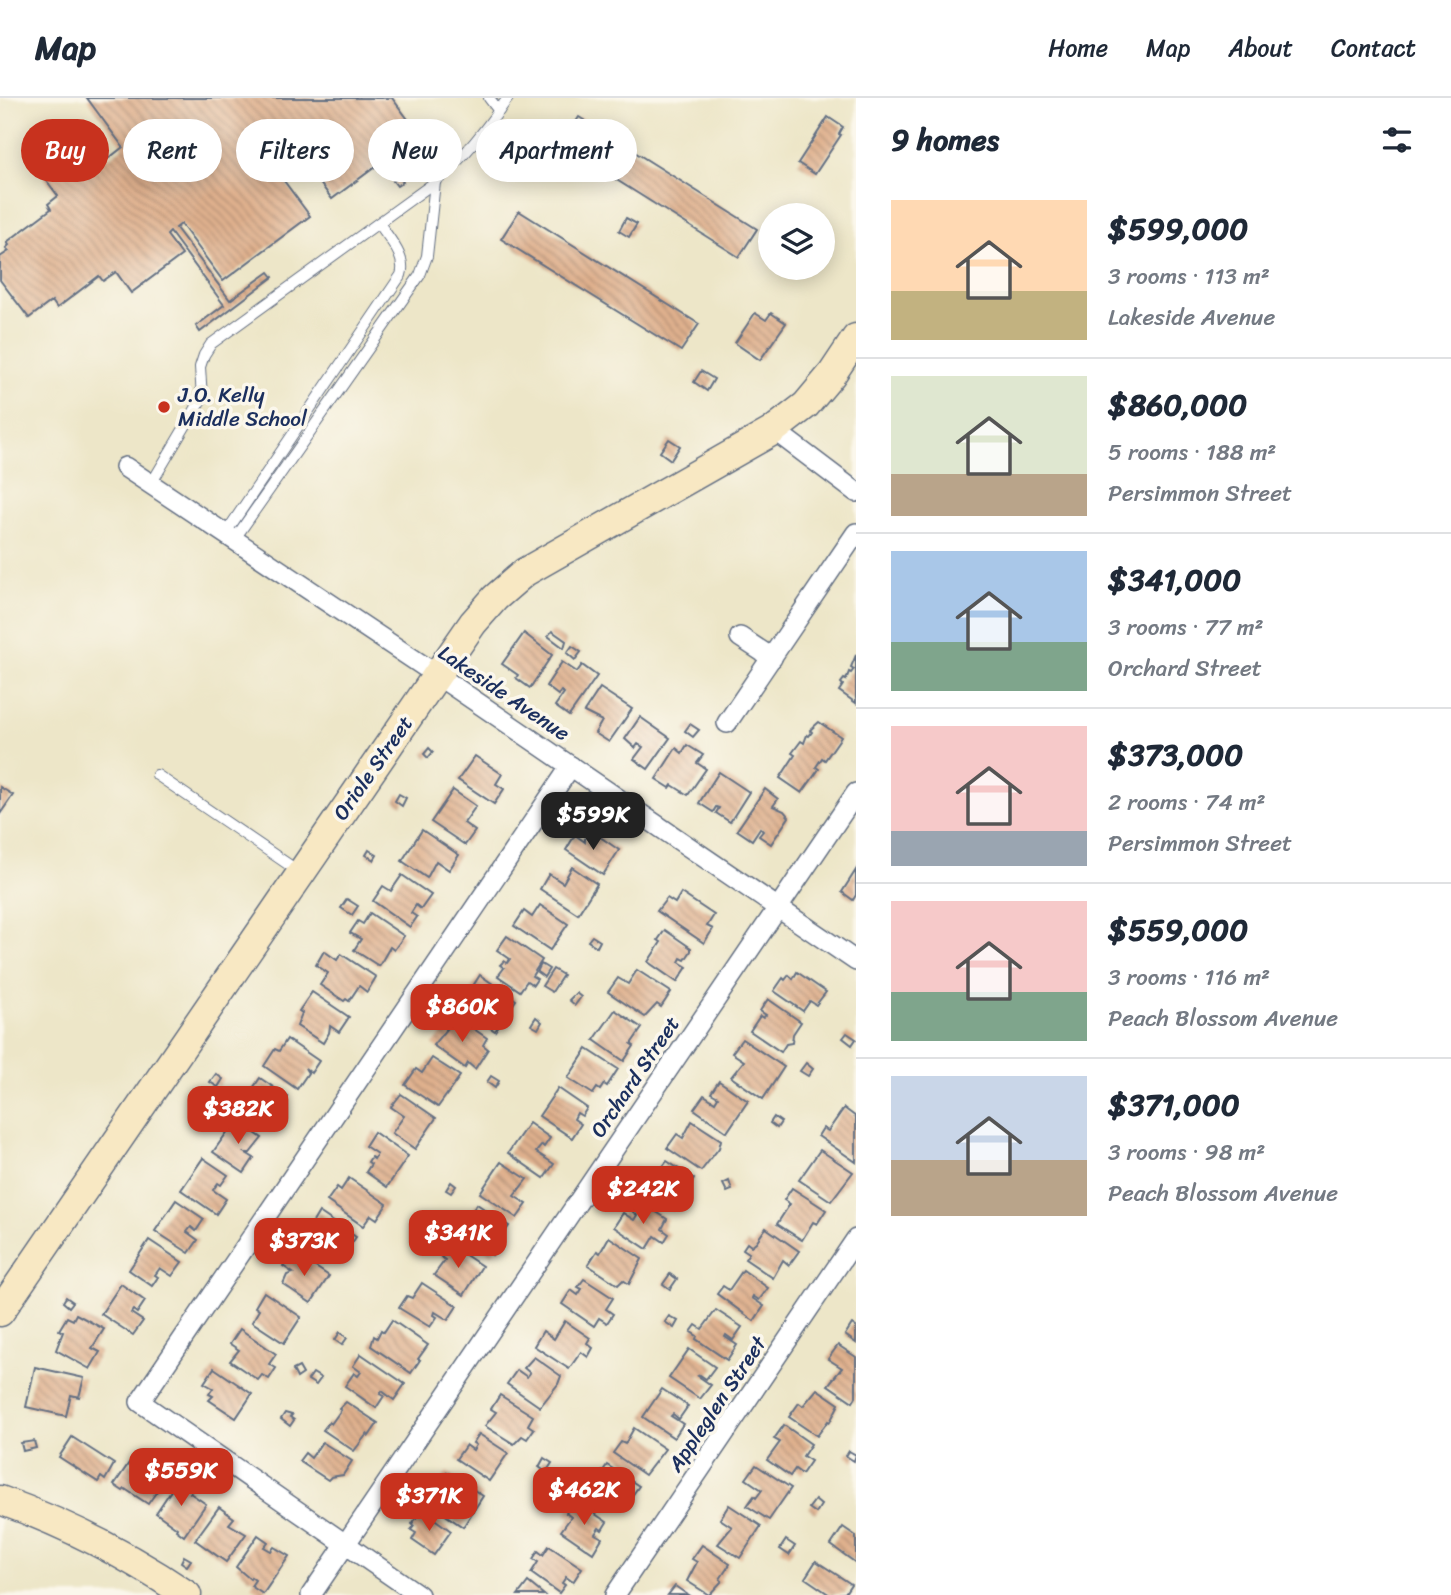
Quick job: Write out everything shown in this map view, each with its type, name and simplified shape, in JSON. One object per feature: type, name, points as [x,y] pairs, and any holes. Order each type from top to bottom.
[{"type":"street","name":"Oriole Street","points":[[0,1311],[438,675],[495,598],[525,572],[775,429],[806,405],[832,374],[856,338]]},
{"type":"street","points":[[775,429],[856,492]]},
{"type":"street","name":"Lakeside Avenue","points":[[125,467],[438,675],[856,961]]},
{"type":"street","points":[[727,723],[856,533]]},
{"type":"street","points":[[740,637],[772,658]]},
{"type":"street","points":[[419,1595],[140,1402],[570,766]]},
{"type":"street","name":"Orchard Street","points":[[311,1595],[856,793]]},
{"type":"street","name":"Appleglen Street","points":[[615,1595],[856,1239]]},
{"type":"street","points":[[0,1500],[104,1544],[187,1595]]},
{"type":"lane","points":[[489,98],[499,111]]},
{"type":"lane","points":[[462,156],[508,98]]},
{"type":"lane","points":[[151,484],[202,398],[200,367],[211,344],[435,182]]},
{"type":"lane","points":[[230,537],[420,275],[427,256],[435,182]]},
{"type":"lane","points":[[230,537],[401,275],[404,267],[402,260],[379,223]]},
{"type":"lane","points":[[157,775],[301,873]]},
{"type":"building","points":[[87,98],[392,98],[408,119],[368,119],[368,172],[332,199],[319,182],[354,182],[354,119],[236,119],[236,182],[285,182],[310,216],[223,281],[181,224],[176,228],[230,300],[269,272],[273,277],[200,332],[196,326],[224,305],[170,232],[167,235],[182,255],[131,293],[116,272],[103,281],[99,276],[57,308],[52,301],[29,318],[0,280],[0,257],[9,251],[6,248],[9,245],[7,242],[51,209],[48,204],[58,196],[48,182],[109,182],[109,158],[123,147],[109,128],[109,119],[102,119]]},
{"type":"building","points":[[828,117],[843,127],[839,134],[841,135],[815,174],[798,163]]},
{"type":"building","points":[[637,153],[757,229],[739,257],[620,182],[637,182]]},
{"type":"building","points":[[519,211],[699,324],[681,351],[501,239]]},
{"type":"building","points":[[626,218],[637,224],[629,237],[619,231]]},
{"type":"building","points":[[755,313],[766,320],[771,313],[786,323],[760,360],[735,343]]},
{"type":"building","points":[[701,371],[714,379],[707,391],[694,382]]},
{"type":"building","points":[[669,439],[680,446],[671,460],[660,452]]},
{"type":"building","points":[[552,631],[566,641],[564,648],[548,636]]},
{"type":"building","points":[[524,633],[552,655],[530,688],[502,664]]},
{"type":"building","points":[[572,646],[581,652],[575,660],[567,653]]},
{"type":"building","points":[[856,655],[856,703],[839,691],[843,685],[841,683],[854,669],[851,667]]},
{"type":"building","points":[[562,662],[577,672],[582,665],[597,676],[569,716],[555,706],[564,693],[561,691],[558,695],[546,686]]},
{"type":"building","points":[[600,688],[632,709],[609,742],[595,733],[602,721],[584,712]]},
{"type":"building","points":[[640,717],[670,738],[648,769],[634,759],[643,747],[638,744],[635,748],[625,739]]},
{"type":"building","points":[[819,722],[841,737],[825,760],[822,758],[816,767],[819,769],[802,793],[780,778],[795,755],[792,753],[801,741],[804,743],[807,735],[812,732],[810,730]]},
{"type":"building","points":[[690,724],[699,730],[693,737],[685,731]]},
{"type":"building","points":[[687,745],[703,755],[697,763],[706,769],[688,795],[656,779],[676,748],[682,753]]},
{"type":"building","points":[[429,748],[433,752],[428,758],[424,754]]},
{"type":"building","points":[[475,756],[502,774],[496,784],[504,789],[494,804],[458,780]]},
{"type":"building","points":[[719,772],[749,792],[730,822],[716,813],[719,808],[716,807],[713,812],[699,803]]},
{"type":"building","points":[[0,787],[13,795],[0,814]]},
{"type":"building","points":[[765,789],[778,799],[773,806],[784,811],[789,817],[771,844],[759,836],[763,831],[760,828],[752,840],[737,830]]},
{"type":"building","points":[[453,790],[476,806],[464,823],[475,831],[465,845],[431,822]]},
{"type":"building","points":[[399,794],[406,798],[402,806],[395,801]]},
{"type":"building","points":[[422,830],[459,855],[449,870],[436,861],[427,878],[402,861]]},
{"type":"building","points":[[590,830],[619,850],[603,875],[566,850],[575,835],[585,842]]},
{"type":"building","points":[[369,850],[377,855],[374,860],[366,855]]},
{"type":"building","points":[[572,867],[597,884],[578,914],[540,889],[549,874],[563,883]]},
{"type":"building","points":[[856,870],[856,895],[853,900],[842,892]]},
{"type":"building","points":[[402,875],[431,895],[421,909],[416,905],[411,913],[417,917],[410,927],[373,901],[383,886],[391,891]]},
{"type":"building","points":[[681,893],[714,915],[707,926],[713,929],[704,943],[657,911],[667,898],[675,903]]},
{"type":"building","points":[[347,899],[358,906],[352,915],[341,908]]},
{"type":"building","points":[[540,905],[568,924],[550,950],[514,926],[524,911],[532,917]]},
{"type":"building","points":[[370,913],[404,936],[394,950],[390,947],[379,966],[354,950],[361,939],[350,933],[358,921],[363,924]]},
{"type":"building","points":[[665,930],[691,948],[685,960],[681,958],[679,962],[687,967],[677,982],[648,962]]},
{"type":"building","points":[[507,936],[542,960],[532,976],[537,979],[533,985],[527,981],[520,991],[498,976],[504,968],[500,965],[510,959],[497,950]]},
{"type":"building","points":[[592,936],[600,941],[597,947],[588,941]]},
{"type":"building","points":[[324,951],[337,960],[341,954],[376,977],[367,992],[359,986],[349,1001],[344,1001],[320,985],[328,973],[316,965]]},
{"type":"building","points":[[541,964],[549,969],[544,977],[537,972]]},
{"type":"building","points":[[553,969],[563,975],[552,992],[542,986]]},
{"type":"building","points":[[637,970],[671,992],[661,1007],[657,1004],[645,1017],[608,992],[618,978],[628,984]]},
{"type":"building","points":[[797,972],[826,992],[816,1005],[810,1001],[803,1011],[774,991],[783,978],[785,980],[789,975],[793,979]]},
{"type":"building","points":[[480,975],[516,1000],[495,1031],[473,1016],[484,998],[471,989]]},
{"type":"building","points":[[312,992],[349,1017],[339,1032],[330,1026],[323,1043],[297,1026],[302,1013],[299,1011]]},
{"type":"building","points":[[576,993],[581,997],[575,1005],[569,1000]]},
{"type":"building","points":[[768,999],[801,1022],[793,1034],[792,1043],[786,1044],[781,1052],[750,1031],[760,1016],[763,1018],[766,1015],[760,1011]]},
{"type":"building","points":[[615,1010],[642,1028],[624,1061],[594,1040]]},
{"type":"building","points":[[456,1017],[487,1038],[483,1045],[488,1049],[475,1069],[468,1063],[465,1068],[433,1045]]},
{"type":"building","points":[[536,1017],[542,1022],[538,1029],[531,1025]]},
{"type":"building","points":[[847,1033],[856,1039],[852,1045],[843,1038]]},
{"type":"building","points":[[287,1039],[319,1061],[311,1073],[305,1068],[308,1073],[297,1089],[264,1066],[275,1049],[279,1051]]},
{"type":"building","points":[[742,1039],[784,1067],[763,1099],[731,1077],[744,1061],[732,1053]]},
{"type":"building","points":[[587,1049],[618,1069],[607,1086],[604,1084],[600,1090],[597,1088],[593,1094],[568,1078]]},
{"type":"building","points":[[432,1058],[460,1076],[438,1107],[405,1085],[416,1069],[422,1073]]},
{"type":"building","points":[[806,1063],[813,1069],[808,1076],[800,1071]]},
{"type":"building","points":[[216,1074],[223,1079],[218,1087],[210,1082]]},
{"type":"building","points":[[491,1076],[499,1081],[495,1088],[487,1082]]},
{"type":"building","points":[[260,1078],[288,1097],[280,1108],[274,1105],[271,1110],[282,1117],[272,1131],[239,1109]]},
{"type":"building","points":[[719,1081],[748,1101],[727,1132],[694,1109],[704,1095],[715,1102],[718,1097],[711,1093]]},
{"type":"building","points":[[558,1088],[587,1108],[582,1116],[577,1113],[574,1119],[581,1124],[572,1138],[539,1116]]},
{"type":"building","points":[[401,1094],[436,1118],[415,1149],[392,1133],[404,1116],[391,1107]]},
{"type":"building","points":[[844,1108],[856,1117],[856,1162],[818,1136],[823,1128],[828,1131]]},
{"type":"building","points":[[774,1117],[781,1122],[777,1128],[770,1123]]},
{"type":"building","points":[[236,1120],[262,1138],[250,1153],[246,1153],[254,1158],[244,1173],[213,1152]]},
{"type":"building","points":[[692,1121],[721,1140],[719,1148],[701,1171],[667,1148],[677,1134],[683,1138]]},
{"type":"building","points":[[529,1123],[550,1138],[544,1147],[542,1145],[536,1152],[554,1164],[544,1178],[508,1153]]},
{"type":"building","points":[[374,1132],[408,1156],[387,1187],[366,1172],[371,1164],[368,1162],[371,1157],[374,1159],[377,1154],[365,1146]]},
{"type":"building","points":[[820,1150],[853,1172],[831,1201],[799,1180]]},
{"type":"building","points":[[203,1158],[228,1175],[221,1185],[218,1183],[213,1190],[226,1199],[216,1214],[181,1190]]},
{"type":"building","points":[[667,1161],[694,1179],[674,1210],[641,1188],[650,1174],[661,1181],[665,1176],[659,1172]]},
{"type":"building","points":[[501,1162],[527,1179],[514,1196],[527,1204],[517,1218],[480,1193]]},
{"type":"building","points":[[349,1178],[387,1204],[377,1219],[371,1215],[363,1226],[327,1201],[337,1187],[341,1190]]},
{"type":"building","points":[[729,1181],[732,1190],[727,1192],[723,1184]]},
{"type":"building","points":[[451,1182],[456,1186],[451,1193],[446,1190]]},
{"type":"building","points":[[792,1188],[826,1210],[817,1224],[813,1222],[802,1240],[777,1224],[790,1204],[784,1200]]},
{"type":"building","points":[[176,1200],[204,1219],[196,1231],[191,1227],[187,1232],[198,1240],[189,1253],[155,1231]]},
{"type":"building","points":[[640,1201],[667,1219],[662,1229],[669,1234],[664,1242],[655,1236],[647,1249],[614,1227],[623,1213],[634,1220],[637,1215],[633,1212]]},
{"type":"building","points":[[477,1204],[509,1226],[501,1238],[496,1238],[501,1241],[492,1255],[455,1230]]},
{"type":"building","points":[[319,1212],[356,1237],[338,1263],[310,1245],[318,1232],[310,1227]]},
{"type":"building","points":[[766,1228],[799,1251],[789,1265],[783,1260],[773,1278],[745,1259],[749,1253],[743,1249],[747,1243],[751,1246],[756,1242]]},
{"type":"building","points":[[609,1237],[642,1259],[629,1284],[623,1280],[618,1285],[588,1265],[597,1251],[600,1253]]},
{"type":"building","points":[[149,1240],[182,1262],[172,1276],[160,1268],[152,1286],[129,1270]]},
{"type":"building","points":[[449,1244],[482,1266],[464,1295],[434,1275],[445,1260],[441,1257]]},
{"type":"building","points":[[293,1252],[329,1276],[311,1303],[283,1284],[287,1275],[293,1273],[283,1266]]},
{"type":"building","points":[[743,1270],[768,1288],[759,1300],[753,1296],[752,1298],[764,1306],[754,1321],[717,1294],[723,1286],[729,1290]]},
{"type":"building","points":[[670,1274],[677,1279],[670,1289],[663,1284]]},
{"type":"building","points":[[584,1279],[613,1298],[606,1309],[613,1314],[607,1323],[599,1318],[594,1326],[562,1304],[571,1290],[578,1295],[582,1289],[578,1287]]},
{"type":"building","points":[[422,1283],[457,1306],[448,1320],[435,1312],[437,1317],[430,1327],[399,1308],[407,1296],[412,1298]]},
{"type":"building","points":[[121,1284],[145,1301],[137,1313],[133,1310],[131,1313],[143,1321],[133,1335],[101,1314]]},
{"type":"building","points":[[264,1292],[301,1317],[284,1343],[252,1322],[259,1310],[255,1307]]},
{"type":"building","points":[[66,1297],[73,1302],[69,1307],[63,1302]]},
{"type":"building","points":[[716,1310],[742,1327],[733,1340],[726,1335],[725,1337],[737,1345],[727,1360],[696,1339],[697,1336],[691,1332],[696,1325],[702,1329]]},
{"type":"building","points":[[76,1314],[104,1329],[92,1348],[100,1352],[90,1369],[56,1350],[63,1332],[59,1330],[67,1317],[73,1320]]},
{"type":"building","points":[[669,1316],[678,1321],[674,1328],[665,1322]]},
{"type":"building","points":[[392,1320],[428,1345],[411,1373],[371,1346],[374,1336],[377,1338],[381,1330],[384,1332]]},
{"type":"building","points":[[565,1321],[590,1338],[587,1343],[593,1348],[588,1357],[581,1352],[569,1369],[534,1346],[543,1331],[554,1339]]},
{"type":"building","points":[[852,1324],[856,1327],[856,1343],[845,1335]]},
{"type":"building","points":[[240,1329],[276,1354],[269,1364],[276,1368],[269,1379],[262,1375],[258,1380],[230,1361],[239,1350],[230,1344]]},
{"type":"building","points":[[340,1332],[347,1338],[342,1345],[335,1340]]},
{"type":"building","points":[[838,1345],[856,1357],[856,1397],[853,1402],[828,1385],[842,1368],[828,1359]]},
{"type":"building","points":[[689,1349],[715,1367],[706,1379],[698,1376],[711,1385],[700,1399],[669,1378]]},
{"type":"building","points":[[361,1354],[405,1384],[394,1400],[382,1391],[380,1394],[384,1396],[376,1408],[345,1386],[354,1373],[358,1376],[361,1372],[353,1366]]},
{"type":"building","points":[[534,1357],[561,1376],[540,1407],[507,1384],[517,1370],[527,1377],[530,1373],[524,1368]]},
{"type":"building","points":[[35,1367],[84,1378],[79,1397],[71,1395],[66,1416],[26,1407]]},
{"type":"building","points":[[299,1367],[303,1374],[297,1378],[293,1370]]},
{"type":"building","points":[[214,1368],[252,1394],[236,1418],[209,1400],[213,1396],[209,1394],[213,1388],[204,1383]]},
{"type":"building","points":[[313,1373],[321,1378],[316,1385],[308,1380]]},
{"type":"building","points":[[662,1389],[688,1406],[679,1419],[673,1414],[671,1416],[683,1424],[674,1438],[643,1417]]},
{"type":"building","points":[[817,1389],[839,1404],[830,1422],[828,1421],[817,1436],[789,1417],[799,1403],[803,1406]]},
{"type":"building","points":[[500,1395],[533,1416],[528,1425],[534,1429],[527,1439],[522,1436],[514,1444],[485,1426],[496,1412],[491,1409]]},
{"type":"building","points":[[346,1402],[378,1423],[354,1451],[323,1430],[329,1422],[331,1424]]},
{"type":"building","points":[[285,1413],[292,1415],[290,1417],[294,1420],[290,1426],[281,1419]]},
{"type":"building","points":[[784,1425],[811,1444],[803,1456],[811,1461],[802,1474],[795,1469],[790,1476],[767,1460],[780,1442],[774,1439]]},
{"type":"building","points":[[634,1428],[665,1449],[645,1475],[613,1453],[621,1442],[625,1444]]},
{"type":"building","points":[[479,1434],[508,1453],[489,1481],[456,1459],[466,1445],[473,1450],[476,1445],[473,1443]]},
{"type":"building","points":[[72,1437],[114,1464],[105,1480],[101,1477],[98,1482],[59,1457]]},
{"type":"building","points":[[34,1441],[36,1448],[23,1451],[21,1443]]},
{"type":"building","points":[[322,1442],[352,1461],[343,1475],[328,1480],[299,1461],[305,1453],[311,1458]]},
{"type":"building","points":[[849,1451],[856,1455],[854,1461],[846,1456]]},
{"type":"building","points":[[544,1458],[552,1463],[546,1472],[539,1467]]},
{"type":"building","points":[[129,1463],[136,1468],[139,1464],[149,1472],[154,1464],[169,1474],[148,1504],[114,1485]]},
{"type":"building","points":[[607,1465],[639,1486],[629,1500],[617,1492],[614,1496],[617,1498],[607,1510],[586,1496]]},
{"type":"building","points":[[756,1465],[791,1488],[769,1520],[747,1506],[762,1490],[746,1479]]},
{"type":"building","points":[[447,1472],[483,1496],[463,1527],[441,1512],[447,1503],[450,1505],[456,1498],[438,1486]]},
{"type":"building","points":[[178,1480],[206,1504],[184,1536],[156,1513]]},
{"type":"building","points":[[815,1500],[821,1505],[816,1513],[809,1508]]},
{"type":"building","points":[[580,1504],[607,1522],[602,1530],[599,1528],[595,1534],[602,1538],[593,1553],[561,1531],[571,1517],[566,1513],[571,1506],[576,1509]]},
{"type":"building","points":[[729,1505],[761,1526],[740,1558],[718,1544],[732,1527],[720,1519]]},
{"type":"building","points":[[219,1507],[234,1518],[229,1524],[246,1534],[226,1562],[195,1540]]},
{"type":"building","points":[[422,1510],[451,1531],[434,1555],[412,1540],[416,1533],[411,1530],[414,1526],[412,1524]]},
{"type":"building","points":[[843,1527],[856,1536],[856,1563],[831,1545]]},
{"type":"building","points":[[258,1535],[268,1542],[264,1547],[271,1551],[274,1547],[289,1556],[263,1594],[251,1586],[255,1580],[236,1567]]},
{"type":"building","points":[[786,1540],[795,1546],[789,1555],[780,1549]]},
{"type":"building","points":[[702,1545],[730,1564],[720,1579],[722,1581],[709,1595],[687,1581],[697,1562],[692,1559]]},
{"type":"building","points":[[549,1546],[582,1568],[573,1582],[566,1577],[562,1583],[565,1585],[559,1593],[531,1573],[538,1562],[533,1559],[538,1551],[543,1555]]},
{"type":"building","points":[[184,1556],[191,1560],[187,1566],[181,1562]]},
{"type":"building","points":[[816,1561],[851,1584],[845,1593],[830,1595],[805,1578]]},
{"type":"building","points":[[528,1582],[544,1595],[518,1595]]},
{"type":"building","points":[[675,1586],[688,1595],[668,1595]]},
{"type":"place","name":"J.O. Kelly Middle School","points":[[164,407]]}]
